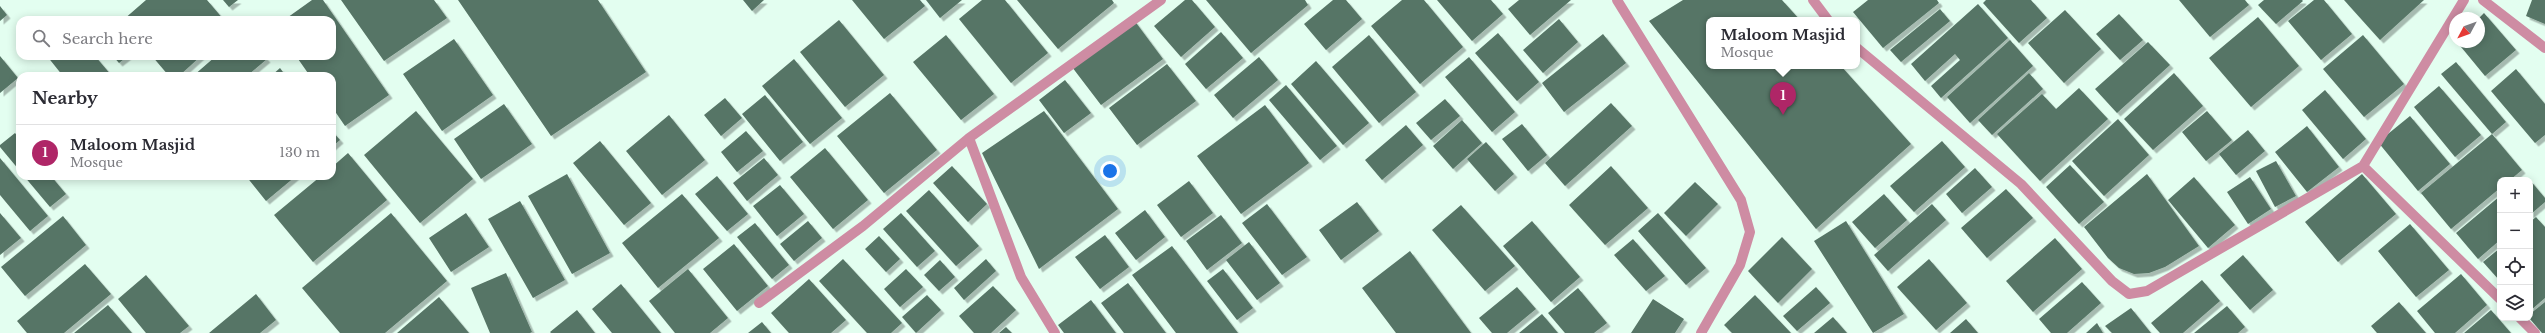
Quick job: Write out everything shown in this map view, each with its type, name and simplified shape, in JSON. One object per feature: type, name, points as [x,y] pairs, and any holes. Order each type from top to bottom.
[{"type":"street","points":[[759,303],[863,226],[969,138],[1161,0]]},
{"type":"street","points":[[1617,0],[1741,200],[1750,232],[1740,265],[1701,333]]},
{"type":"street","points":[[1813,0],[1826,17]]},
{"type":"street","points":[[1860,50],[2021,184],[2112,281],[2129,294],[2147,291],[2363,166],[2464,0]]},
{"type":"street","points":[[2483,0],[2545,48]]},
{"type":"street","points":[[969,138],[1021,277],[1054,333]]},
{"type":"street","points":[[2363,166],[2497,296]]},
{"type":"street","points":[[2523,321],[2535,333]]},
{"type":"building","points":[[146,0],[207,0],[221,16],[128,16]]},
{"type":"building","points":[[223,0],[238,0],[229,7]]},
{"type":"building","points":[[312,0],[323,0],[334,16],[290,16]]},
{"type":"building","points":[[341,0],[434,0],[447,18],[384,61]]},
{"type":"building","points":[[458,0],[598,0],[646,72],[551,136]]},
{"type":"building","points":[[743,0],[764,0],[752,11]]},
{"type":"building","points":[[852,0],[920,0],[925,6],[884,39]]},
{"type":"building","points":[[926,0],[962,0],[940,18]]},
{"type":"building","points":[[982,0],[1005,0],[1048,53],[1011,83],[959,19]]},
{"type":"building","points":[[1017,0],[1112,0],[1114,3],[1058,49]]},
{"type":"building","points":[[1185,0],[1192,0],[1215,27],[1181,57],[1154,26]]},
{"type":"building","points":[[1206,0],[1305,0],[1308,5],[1251,53]]},
{"type":"building","points":[[1333,0],[1346,0],[1362,19],[1326,50],[1304,24]]},
{"type":"building","points":[[1402,0],[1424,0],[1463,47],[1420,84],[1371,26]]},
{"type":"building","points":[[1437,0],[1491,0],[1503,14],[1472,41]]},
{"type":"building","points":[[1519,0],[1571,0],[1530,35],[1508,9]]},
{"type":"building","points":[[1683,0],[1782,0],[1797,17],[1706,17],[1706,69],[1844,69],[1911,144],[1816,229],[1649,21]]},
{"type":"building","points":[[1868,0],[1937,0],[1939,3],[1883,48],[1860,20],[1860,17],[1857,17],[1853,12]]},
{"type":"building","points":[[1986,0],[2031,0],[2047,18],[2019,43],[1983,3]]},
{"type":"building","points":[[2179,0],[2245,0],[2249,5],[2210,37]]},
{"type":"building","points":[[2264,0],[2303,1],[2276,24],[2258,5]]},
{"type":"building","points":[[2314,0],[2324,0],[2352,34],[2321,60],[2288,21]]},
{"type":"building","points":[[2344,0],[2424,0],[2380,40]]},
{"type":"building","points":[[2532,0],[2545,0],[2545,24],[2526,16]]},
{"type":"building","points":[[1978,4],[2008,38],[1941,98],[1931,86],[1960,60],[1955,54],[1925,81],[1911,64]]},
{"type":"building","points":[[0,6],[7,15],[0,21]]},
{"type":"building","points":[[1940,9],[1950,21],[1901,62],[1890,50]]},
{"type":"building","points":[[2065,10],[2101,49],[2064,83],[2028,43]]},
{"type":"building","points":[[2119,14],[2143,40],[2120,60],[2096,34]]},
{"type":"building","points":[[2485,14],[2516,50],[2485,76],[2462,48],[2485,48]]},
{"type":"building","points":[[2258,17],[2299,66],[2251,107],[2209,58]]},
{"type":"building","points":[[336,19],[389,95],[345,126],[336,113],[336,72],[307,72],[299,60],[336,60]]},
{"type":"building","points":[[1559,19],[1578,42],[1543,73],[1523,50]]},
{"type":"building","points":[[839,20],[884,75],[845,107],[800,52]]},
{"type":"building","points":[[1134,20],[1163,59],[1101,105],[1072,67]]},
{"type":"building","points":[[1221,32],[1243,58],[1206,89],[1185,64]]},
{"type":"building","points":[[1498,33],[1539,82],[1517,101],[1475,53]]},
{"type":"building","points":[[1603,34],[1626,63],[1564,112],[1542,83]]},
{"type":"building","points":[[946,35],[994,94],[961,120],[913,62]]},
{"type":"building","points":[[1369,35],[1416,92],[1379,123],[1332,67]]},
{"type":"building","points":[[2363,35],[2404,84],[2364,117],[2323,69]]},
{"type":"building","points":[[454,39],[493,95],[442,131],[403,74]]},
{"type":"building","points":[[2010,40],[2033,66],[1970,123],[1947,97]]},
{"type":"building","points":[[2148,42],[2170,65],[2117,113],[2095,89]]},
{"type":"building","points":[[0,56],[16,76],[16,80],[0,93]]},
{"type":"building","points":[[1259,57],[1278,80],[1233,118],[1214,95]]},
{"type":"building","points":[[1469,57],[1515,112],[1492,132],[1445,77]]},
{"type":"building","points":[[794,59],[842,118],[810,144],[762,86]]},
{"type":"building","points":[[50,60],[98,60],[109,72],[60,72]]},
{"type":"building","points":[[155,60],[197,60],[183,72],[166,72]]},
{"type":"building","points":[[211,60],[266,60],[252,72],[198,72]]},
{"type":"building","points":[[1316,61],[1369,123],[1343,145],[1291,84]]},
{"type":"building","points":[[2456,62],[2506,122],[2492,134],[2441,74]]},
{"type":"building","points":[[1167,64],[1196,101],[1137,145],[1109,108]]},
{"type":"building","points":[[280,68],[283,72],[276,72]]},
{"type":"building","points":[[2516,69],[2545,104],[2545,135],[2535,143],[2491,91]]},
{"type":"building","points":[[2029,73],[2043,89],[1992,135],[1978,120]]},
{"type":"building","points":[[2174,73],[2203,106],[2153,150],[2124,119]]},
{"type":"building","points":[[1065,80],[1091,113],[1064,133],[1039,100]]},
{"type":"building","points":[[1286,85],[1337,146],[1320,160],[1269,100]]},
{"type":"building","points":[[2439,86],[2481,135],[2455,157],[2414,107]]},
{"type":"building","points":[[2079,88],[2108,119],[2040,181],[1997,134],[2042,94],[2056,109]]},
{"type":"building","points":[[2325,90],[2366,139],[2343,159],[2302,110]]},
{"type":"building","points":[[890,93],[937,150],[884,193],[837,136]]},
{"type":"building","points":[[765,95],[803,142],[780,161],[742,114]]},
{"type":"building","points":[[725,98],[742,118],[721,136],[704,115]]},
{"type":"building","points":[[1445,99],[1460,116],[1431,140],[1416,123]]},
{"type":"building","points":[[1611,103],[1632,126],[1565,186],[1545,163]]},
{"type":"building","points":[[504,104],[532,144],[481,179],[454,139]]},
{"type":"building","points":[[1265,105],[1309,163],[1241,214],[1197,156]]},
{"type":"building","points":[[416,111],[473,179],[420,223],[364,155]]},
{"type":"building","points":[[1044,111],[1118,209],[1039,269],[982,153]]},
{"type":"building","points":[[2207,111],[2232,140],[2206,161],[2182,132]]},
{"type":"building","points":[[669,115],[705,160],[662,195],[626,151]]},
{"type":"building","points":[[2410,116],[2450,164],[2418,191],[2378,142]]},
{"type":"building","points":[[2118,119],[2149,155],[2104,196],[2072,161]]},
{"type":"building","points":[[1462,120],[1482,143],[1453,169],[1433,146]]},
{"type":"building","points":[[1522,124],[1547,155],[1528,171],[1502,139]]},
{"type":"building","points":[[1406,125],[1423,145],[1382,180],[1365,160]]},
{"type":"building","points":[[2307,126],[2339,167],[2307,192],[2275,152]]},
{"type":"building","points":[[2248,130],[2265,151],[2236,175],[2219,154]]},
{"type":"building","points":[[746,131],[763,151],[737,172],[721,152]]},
{"type":"building","points":[[15,133],[16,134],[16,166],[0,147],[0,145]]},
{"type":"building","points":[[2492,134],[2522,170],[2514,177],[2497,177],[2497,191],[2451,229],[2421,193]]},
{"type":"building","points":[[336,136],[340,140],[336,144]]},
{"type":"building","points":[[600,141],[651,203],[624,225],[573,163]]},
{"type":"building","points":[[1942,141],[1965,167],[1914,212],[1890,186]]},
{"type":"building","points":[[1486,142],[1514,174],[1495,191],[1467,159]]},
{"type":"building","points":[[825,148],[868,200],[833,229],[790,177]]},
{"type":"building","points":[[348,153],[387,200],[313,262],[274,215],[316,180],[336,180],[336,164]]},
{"type":"building","points":[[0,158],[16,177],[16,180],[18,180],[48,216],[30,231],[0,195]]},
{"type":"building","points":[[764,158],[778,175],[747,201],[733,183]]},
{"type":"building","points":[[2276,161],[2296,196],[2275,207],[2256,171]]},
{"type":"building","points":[[2070,165],[2104,202],[2079,224],[2046,187]]},
{"type":"building","points":[[952,166],[987,204],[968,222],[933,183]]},
{"type":"building","points":[[1611,166],[1648,208],[1605,245],[1569,205]]},
{"type":"building","points":[[1975,168],[1992,187],[1962,213],[1946,194]]},
{"type":"building","points":[[567,174],[610,253],[572,274],[528,196]]},
{"type":"building","points":[[2147,174],[2199,246],[2165,267],[2149,273],[2134,274],[2119,268],[2108,258],[2084,227]]},
{"type":"building","points":[[2362,174],[2396,214],[2338,262],[2305,222]]},
{"type":"building","points":[[717,176],[748,214],[727,231],[695,194]]},
{"type":"building","points":[[2194,177],[2235,225],[2208,248],[2168,200]]},
{"type":"building","points":[[2250,177],[2271,209],[2248,224],[2227,192]]},
{"type":"building","points":[[27,180],[54,180],[66,194],[50,207]]},
{"type":"building","points":[[249,180],[291,180],[266,201]]},
{"type":"building","points":[[1189,181],[1213,213],[1181,237],[1157,205]]},
{"type":"building","points":[[1695,182],[1718,204],[1686,236],[1664,213]]},
{"type":"building","points":[[2533,184],[2545,198],[2545,202],[2533,212]]},
{"type":"building","points":[[780,185],[804,214],[777,236],[753,206]]},
{"type":"building","points":[[2006,189],[2033,218],[1987,258],[1961,228]]},
{"type":"building","points":[[929,190],[979,246],[956,266],[906,211]]},
{"type":"building","points":[[682,194],[719,238],[658,288],[622,243]]},
{"type":"building","points":[[1884,194],[1907,220],[1875,248],[1852,222]]},
{"type":"building","points":[[2497,199],[2497,243],[2478,259],[2456,233]]},
{"type":"building","points":[[520,201],[565,280],[533,298],[488,219]]},
{"type":"building","points":[[1357,202],[1379,231],[1341,260],[1319,230]]},
{"type":"building","points":[[1267,204],[1307,257],[1282,275],[1242,223]]},
{"type":"building","points":[[1932,204],[1946,220],[1888,271],[1874,255]]},
{"type":"building","points":[[1461,205],[1515,266],[1485,291],[1432,230]]},
{"type":"building","points":[[1145,210],[1165,237],[1136,260],[1115,233]]},
{"type":"building","points":[[0,213],[21,238],[0,255]]},
{"type":"building","points":[[391,213],[447,281],[385,333],[340,333],[302,288]]},
{"type":"building","points":[[466,213],[489,247],[451,272],[429,238]]},
{"type":"building","points":[[901,213],[935,251],[917,267],[883,229]]},
{"type":"building","points":[[1658,213],[1706,268],[1686,285],[1638,231]]},
{"type":"building","points":[[1221,215],[1242,243],[1207,270],[1186,241]]},
{"type":"building","points":[[63,216],[86,245],[25,296],[1,267]]},
{"type":"building","points":[[2536,217],[2545,227],[2545,298],[2533,308],[2533,249],[2533,220]]},
{"type":"building","points":[[808,221],[822,238],[794,261],[780,244]]},
{"type":"building","points":[[1532,221],[1580,277],[1551,302],[1503,246]]},
{"type":"building","points":[[1846,221],[1904,314],[1873,333],[1814,241]]},
{"type":"building","points":[[755,223],[789,265],[772,279],[737,237]]},
{"type":"building","points":[[2410,224],[2449,270],[2416,297],[2378,251]]},
{"type":"building","points":[[1105,235],[1129,267],[1100,289],[1075,257]]},
{"type":"building","points":[[879,236],[900,259],[886,272],[865,249]]},
{"type":"building","points":[[1782,237],[1812,269],[1778,303],[1748,271]]},
{"type":"building","points":[[2055,238],[2082,269],[2033,312],[2006,281]]},
{"type":"building","points":[[1633,239],[1665,276],[1646,291],[1614,255]]},
{"type":"building","points":[[1249,242],[1280,283],[1257,300],[1226,260]]},
{"type":"building","points":[[734,244],[768,286],[737,311],[703,269]]},
{"type":"building","points":[[1172,246],[1238,333],[1176,333],[1132,275]]},
{"type":"building","points":[[2497,250],[2497,278],[2483,262]]},
{"type":"building","points":[[1410,251],[1471,333],[1396,333],[1362,288]]},
{"type":"building","points":[[2243,255],[2273,290],[2250,310],[2220,275]]},
{"type":"building","points":[[843,259],[902,323],[891,333],[867,333],[819,281]]},
{"type":"building","points":[[986,259],[996,271],[964,300],[954,288]]},
{"type":"building","points":[[1929,259],[1967,303],[1936,330],[1897,287]]},
{"type":"building","points":[[940,260],[955,277],[939,291],[924,275]]},
{"type":"building","points":[[85,264],[111,294],[64,333],[27,333],[17,321]]},
{"type":"building","points":[[688,269],[728,318],[710,333],[675,333],[649,301]]},
{"type":"building","points":[[906,269],[923,287],[900,307],[884,289]]},
{"type":"building","points":[[1223,269],[1253,308],[1237,320],[1207,281]]},
{"type":"building","points":[[506,273],[532,332],[530,333],[490,333],[471,288]]},
{"type":"building","points":[[2461,274],[2487,305],[2455,333],[2435,333],[2417,311]]},
{"type":"building","points":[[146,275],[189,326],[180,333],[146,333],[118,299]]},
{"type":"building","points":[[809,279],[846,320],[831,333],[789,333],[771,313]]},
{"type":"building","points":[[2202,280],[2220,301],[2183,333],[2160,333],[2151,323]]},
{"type":"building","points":[[2082,282],[2101,303],[2067,333],[2051,333],[2039,319]]},
{"type":"building","points":[[1128,283],[1166,333],[1124,333],[1101,303]]},
{"type":"building","points":[[621,284],[661,333],[612,333],[592,309]]},
{"type":"building","points":[[993,286],[1016,310],[991,333],[974,333],[959,316]]},
{"type":"building","points":[[1517,287],[1536,309],[1507,333],[1492,333],[1479,318]]},
{"type":"building","points":[[1816,287],[1830,303],[1797,331],[1783,316]]},
{"type":"building","points":[[1578,288],[1607,323],[1594,333],[1565,333],[1548,313]]},
{"type":"building","points":[[256,294],[276,320],[260,333],[209,333]]},
{"type":"building","points":[[927,295],[941,310],[916,333],[902,317]]},
{"type":"building","points":[[1755,295],[1791,333],[1732,333],[1724,325]]},
{"type":"building","points":[[439,297],[469,333],[397,333]]},
{"type":"building","points":[[1653,299],[1684,319],[1675,333],[1631,333]]},
{"type":"building","points":[[1091,300],[1116,333],[1064,333],[1058,325]]},
{"type":"building","points":[[2399,302],[2426,333],[2377,333],[2371,326]]},
{"type":"building","points":[[2545,302],[2545,333],[2542,333],[2532,321],[2533,321],[2533,312]]},
{"type":"building","points":[[108,305],[132,333],[74,333]]},
{"type":"building","points":[[2227,306],[2245,327],[2238,333],[2194,333]]},
{"type":"building","points":[[2131,308],[2151,333],[2112,333],[2105,326]]},
{"type":"building","points":[[577,310],[595,333],[550,332]]},
{"type":"building","points":[[2491,310],[2497,317],[2497,321],[2501,321],[2511,333],[2464,333]]},
{"type":"building","points":[[1542,314],[1558,333],[1519,333]]},
{"type":"building","points":[[1833,317],[1847,333],[1814,333]]},
{"type":"building","points":[[1966,319],[1978,333],[1950,333]]},
{"type":"building","points":[[762,322],[771,333],[748,333]]},
{"type":"building","points":[[2097,323],[2103,333],[2086,333]]},
{"type":"building","points":[[1006,327],[1012,333],[999,333]]},
{"type":"place","name":"Maloom Masjid","points":[[1783,115]]}]
